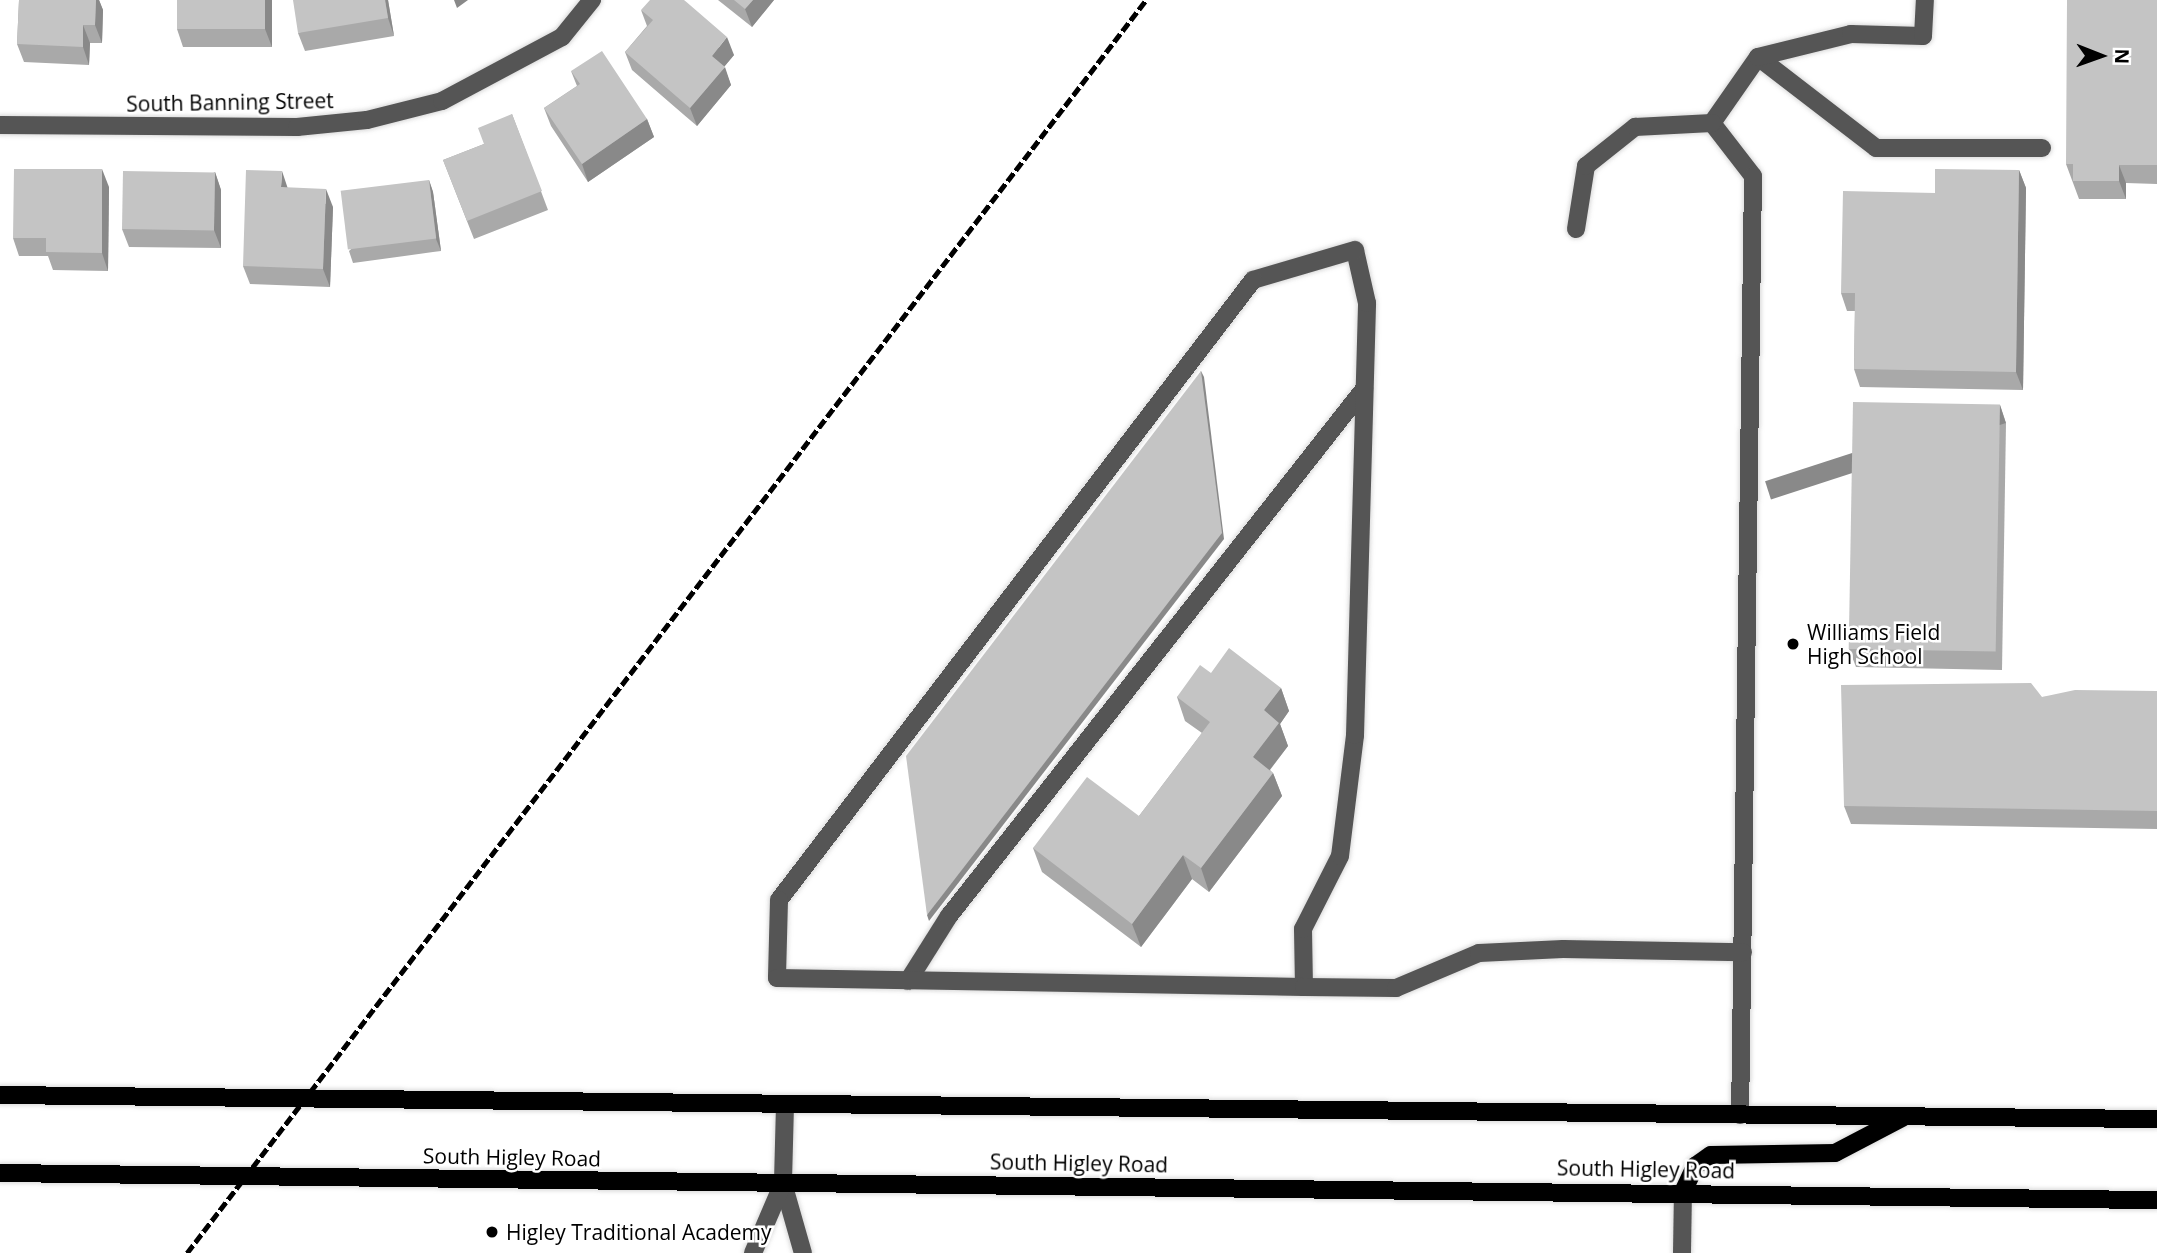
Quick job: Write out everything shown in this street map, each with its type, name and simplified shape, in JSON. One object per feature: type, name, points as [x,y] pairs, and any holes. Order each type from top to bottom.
[{"type":"main road","points":[[0,1095],[2157,1119]]},
{"type":"main road","points":[[1683,1192],[1695,1166],[1711,1154],[1835,1153],[1905,1117]]},
{"type":"main road","name":"South Higley Road","points":[[0,1173],[2157,1200]]},
{"type":"street","name":"South Banning Street","points":[[0,125],[297,127],[366,120],[442,101],[478,82],[562,37],[592,0]]},
{"type":"street","points":[[1712,123],[1758,57],[1851,34],[1923,36],[1924,0]]},
{"type":"street","points":[[1758,57],[1876,148],[2042,148]]},
{"type":"street","points":[[1576,229],[1586,166],[1635,127],[1712,123]]},
{"type":"street","points":[[1712,123],[1753,176],[1741,1115]]},
{"type":"street","points":[[1304,987],[1303,929],[1340,856],[1355,734],[1367,303],[1355,250],[1252,280],[779,900],[777,978],[908,981],[1304,987],[1396,988],[1479,953],[1563,949],[1743,952]]},
{"type":"street","points":[[908,981],[949,916],[1364,389]]},
{"type":"street","points":[[785,1105],[783,1183],[803,1253]]},
{"type":"street","points":[[753,1253],[783,1183]]},
{"type":"street","points":[[1682,1253],[1683,1192]]},
{"type":"building","points":[[19,0],[96,0],[95,25],[83,25],[83,47],[17,44]]},
{"type":"building","points":[[177,0],[265,0],[265,29],[177,29]]},
{"type":"building","points":[[293,0],[385,0],[388,18],[298,33]]},
{"type":"building","points":[[650,0],[684,0],[727,37],[712,56],[725,67],[690,108],[625,52],[653,20],[641,10]]},
{"type":"building","points":[[734,0],[753,0],[745,9]]},
{"type":"building","points":[[2067,0],[2157,0],[2157,165],[2119,165],[2119,181],[2073,181],[2073,164],[2066,164]]},
{"type":"building","points":[[602,51],[647,119],[582,164],[544,108],[580,84],[571,71]]},
{"type":"building","points":[[512,114],[542,191],[467,221],[443,160],[484,144],[478,128]]},
{"type":"building","points":[[14,169],[102,169],[102,253],[46,252],[46,238],[13,238]]},
{"type":"building","points":[[1935,169],[2019,170],[2016,372],[1854,369],[1855,293],[1841,293],[1843,191],[1935,193]]},
{"type":"building","points":[[246,170],[282,171],[281,187],[326,189],[323,269],[243,266]]},
{"type":"building","points":[[123,171],[215,173],[214,231],[122,229]]},
{"type":"building","points":[[429,180],[436,239],[348,249],[341,191]]},
{"type":"building","points":[[1201,371],[1222,533],[927,915],[906,756]]},
{"type":"building","points":[[1853,402],[2000,405],[1996,652],[1849,649]]},
{"type":"building","points":[[1229,648],[1281,688],[1264,710],[1279,723],[1253,757],[1273,773],[1201,868],[1183,855],[1132,924],[1033,848],[1087,777],[1139,816],[1210,722],[1177,697],[1200,665],[1211,673]]},
{"type":"building","points":[[2031,683],[2042,697],[2075,690],[2157,691],[2157,811],[1844,806],[1841,685]]},
{"type":"railway","points":[[187,1253],[1146,0]]},
{"type":"place","name":"Williams Field High School","points":[[1793,644]]},
{"type":"place","name":"Higley Traditional Academy","points":[[492,1232]]}]
